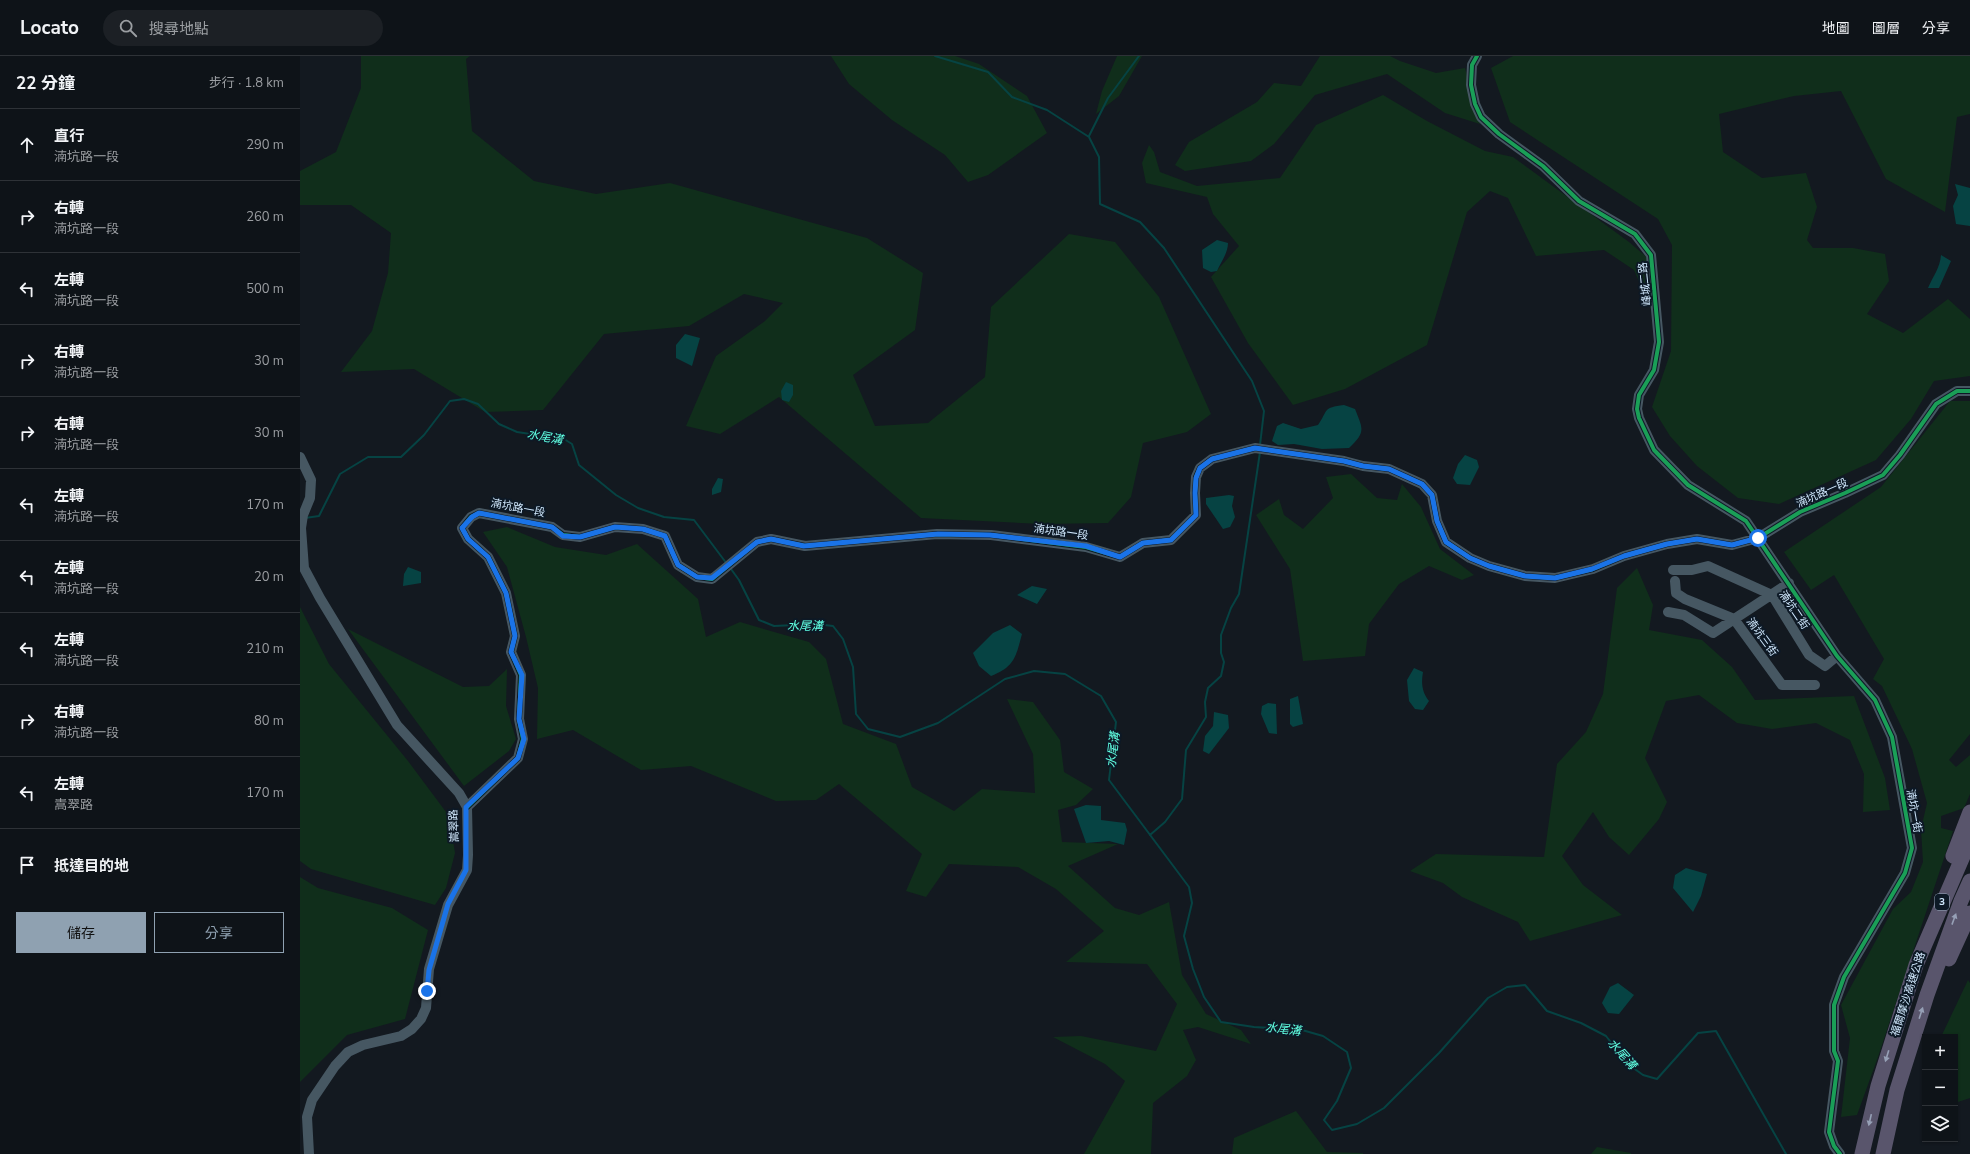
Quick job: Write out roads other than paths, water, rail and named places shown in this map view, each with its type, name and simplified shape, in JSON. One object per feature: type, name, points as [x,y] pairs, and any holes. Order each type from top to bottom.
[{"type":"highway","points":[[1916,965],[1964,824],[1970,812]]},
{"type":"highway","name":"福爾摩沙高速公路","points":[[1862,1154],[1878,1086],[1916,965],[1970,840]]},
{"type":"highway","name":"福爾摩沙高速公路","points":[[1883,1154],[1897,1090],[1927,995],[1961,901],[1970,881]]},
{"type":"highway","points":[[1927,995],[1948,962],[1970,913]]},
{"type":"street","name":"峰城二路","points":[[1477,56],[1472,65],[1471,86],[1475,104],[1481,117],[1499,134],[1543,166],[1579,201],[1635,234],[1651,255],[1658,342],[1654,370],[1639,395],[1637,409],[1639,418],[1654,450],[1688,485],[1746,521],[1758,538]]},
{"type":"street","name":"湳坑路一段","points":[[466,807],[518,758],[524,739],[519,719],[522,675],[511,652],[515,636],[506,593],[488,557],[468,539],[462,528],[472,517],[479,513],[552,527],[563,536],[580,537],[615,527],[643,529],[665,536],[678,565],[697,577],[712,578],[728,567],[757,542],[771,539],[804,546],[938,534],[990,535],[1086,546],[1120,557],[1143,543],[1171,540],[1196,515],[1196,478],[1200,468],[1212,459],[1255,448],[1389,469],[1422,484],[1432,495],[1437,521],[1446,542],[1470,558],[1489,566],[1525,576],[1555,578],[1592,569],[1624,556],[1667,544],[1697,539],[1732,545],[1758,538],[1800,512],[1883,475],[1900,455],[1936,404],[1957,391],[1970,391]]},
{"type":"street","name":"嵩翠路","points":[[300,456],[311,480],[310,498],[303,515],[300,528],[304,568],[320,598],[397,725],[459,793],[466,807],[466,870],[448,904],[441,926],[429,970],[426,1008],[421,1019],[412,1029],[401,1036],[363,1045],[348,1052],[335,1066],[312,1100],[307,1117],[309,1154]]},
{"type":"street","points":[[300,503],[303,515]]},
{"type":"street","name":"湳坑一街","points":[[1758,538],[1837,656],[1875,700],[1892,737],[1912,848],[1905,873],[1844,977],[1834,1005],[1834,1051],[1838,1061],[1829,1132],[1834,1146],[1840,1154]]},
{"type":"street","name":"湳坑二街","points":[[1673,570],[1692,570],[1708,566],[1772,595],[1809,655],[1825,666],[1837,656]]},
{"type":"street","name":"湳坑三街","points":[[1675,581],[1676,593],[1684,599],[1734,619],[1782,685],[1815,685]]},
{"type":"street","points":[[1668,612],[1684,615],[1712,633],[1789,583]]},
{"type":"waterway","points":[[935,56],[988,72],[1012,97],[1047,110],[1089,137],[1099,157],[1100,204],[1140,222],[1164,248],[1252,381],[1264,411],[1260,445]]},
{"type":"waterway","points":[[1089,136],[1108,98],[1139,56]]},
{"type":"waterway","name":"水尾溝","points":[[305,518],[319,516],[340,474],[368,457],[401,457],[424,435],[450,401],[464,399],[478,404],[499,424],[517,432],[564,439],[572,444],[579,465],[616,495],[638,508],[664,517],[694,520],[727,564]]},
{"type":"waterway","points":[[1150,835],[1165,822],[1182,799],[1186,750],[1206,717],[1205,702],[1208,688],[1221,676],[1224,662],[1221,653],[1221,635],[1231,608],[1239,594],[1260,452]]},
{"type":"waterway","name":"水尾溝","points":[[731,569],[739,580],[759,620],[774,626],[816,624],[833,626],[843,639],[853,667],[856,714],[868,729],[900,737],[938,723],[1005,679],[1034,671],[1065,674],[1101,696],[1116,722],[1109,780],[1189,887],[1192,903],[1184,936],[1193,969],[1204,997],[1221,1022],[1254,1027],[1302,1030],[1323,1036],[1347,1052],[1351,1068],[1337,1101],[1324,1120],[1332,1130],[1357,1124],[1384,1108],[1439,1053],[1488,998],[1507,987],[1525,985],[1547,1011],[1581,1023],[1606,1036],[1628,1064],[1643,1075],[1657,1079],[1698,1033],[1716,1031],[1786,1154]]}]
